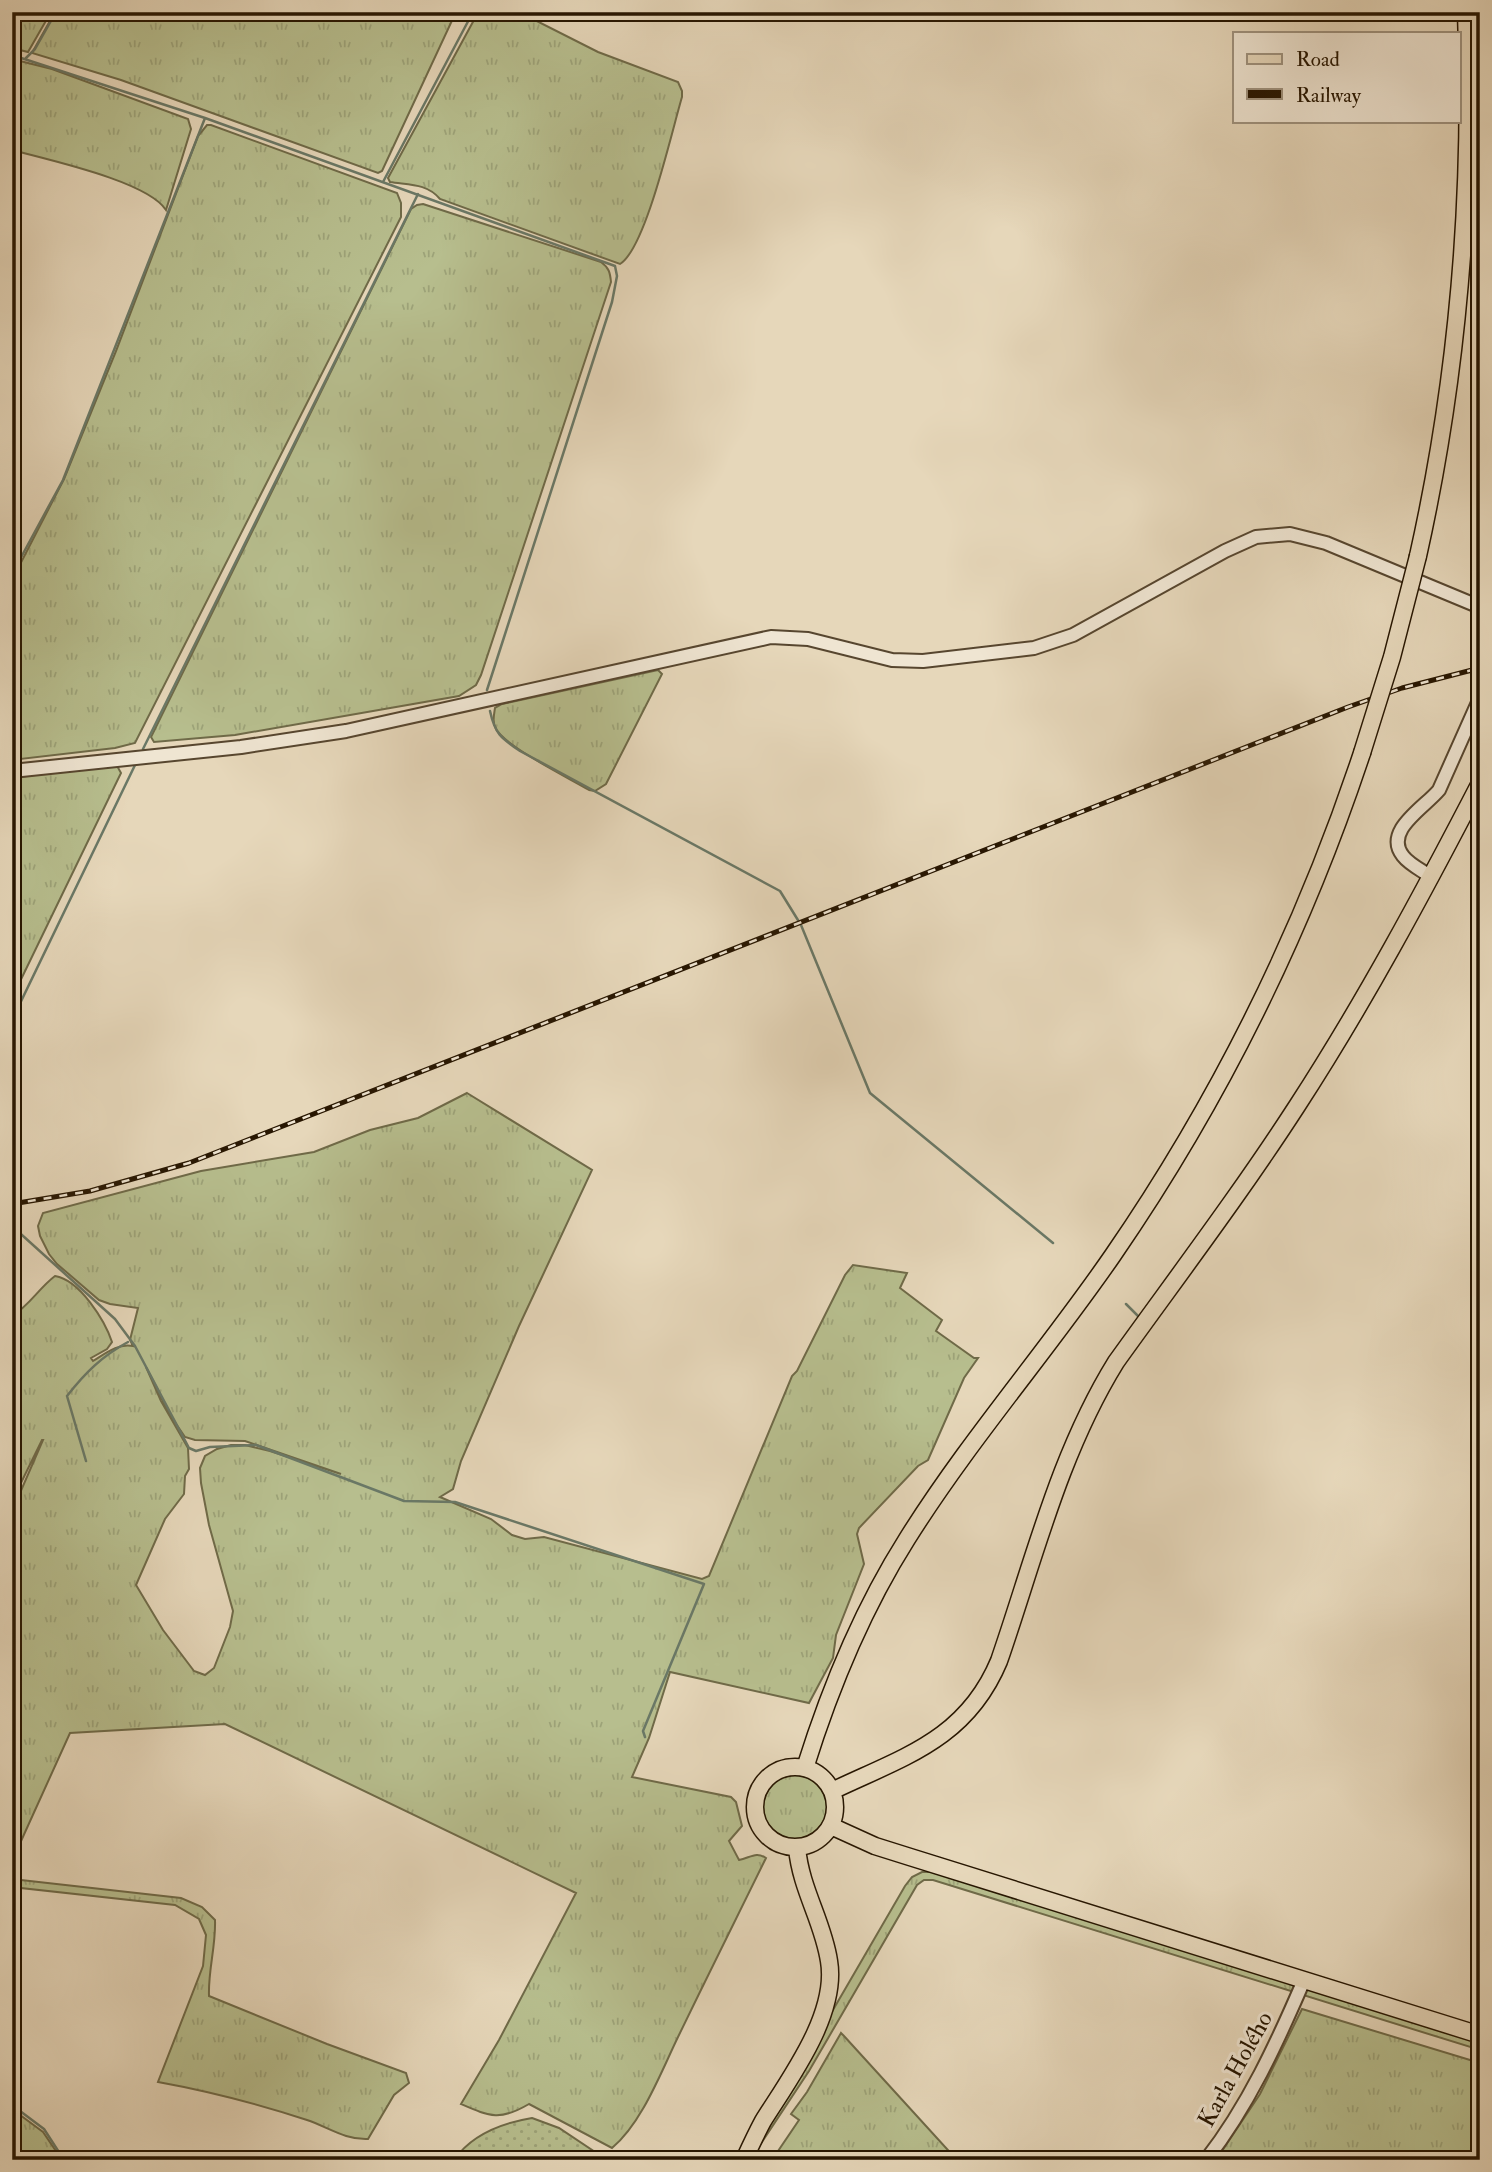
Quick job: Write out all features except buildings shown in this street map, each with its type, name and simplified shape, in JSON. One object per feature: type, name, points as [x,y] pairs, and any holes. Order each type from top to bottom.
[{"type":"main road","points":[[805,1768],[843,1661],[875,1594],[905,1541],[1114,1253],[1162,1179],[1253,1018],[1298,922],[1332,839],[1392,657],[1418,556],[1445,416],[1461,286],[1468,150],[1466,12]]},
{"type":"main road","points":[[832,1790],[934,1741],[959,1723],[985,1690],[1003,1650],[1074,1440],[1098,1391],[1297,1106],[1360,1004],[1480,783]]},
{"type":"main road","points":[[789,1768],[805,1768],[822,1778],[832,1790],[835,1808],[831,1826],[817,1841],[797,1848],[781,1845],[764,1833],[757,1820],[755,1801],[760,1787],[774,1773],[789,1768]]},
{"type":"main road","points":[[831,1826],[887,1850],[1480,2035]]},
{"type":"main road","points":[[744,2160],[761,2124],[810,2041],[830,1990],[828,1952],[804,1886],[797,1848]]},
{"type":"main road","points":[[731,2160],[761,2124]]},
{"type":"street","points":[[12,771],[241,747],[346,731],[771,638],[808,639],[892,660],[923,661],[1034,648],[1073,635],[1225,551],[1256,537],[1290,534],[1326,543],[1480,607]]},
{"type":"street","points":[[1430,876],[1404,857],[1398,845],[1398,834],[1403,825],[1439,790],[1480,698]]},
{"type":"street","name":"Karla Holého","points":[[1206,2160],[1241,2110],[1304,1980]]},
{"type":"green space","points":[[12,12],[51,12],[28,52],[12,48]]},
{"type":"green space","points":[[55,12],[456,12],[382,171],[378,173],[121,80],[32,53]]},
{"type":"green space","points":[[484,12],[519,12],[598,52],[678,82],[682,97],[657,187],[639,236],[630,254],[620,264],[440,199],[423,187],[390,182],[388,178],[474,20]]},
{"type":"green space","points":[[12,59],[52,69],[188,119],[191,129],[166,210],[139,190],[118,181],[12,150]]},
{"type":"green space","points":[[207,125],[397,193],[401,203],[401,217],[135,743],[115,748],[12,760],[12,580],[64,479],[198,136]]},
{"type":"green space","points":[[423,204],[601,262],[609,270],[611,282],[476,685],[459,696],[235,735],[154,742],[151,737],[411,209]]},
{"type":"green space","points":[[658,670],[662,674],[606,784],[595,791],[525,753],[496,729],[495,708],[502,704]]},
{"type":"green space","points":[[116,764],[121,773],[12,998],[12,778]]},
{"type":"green space","points":[[467,1093],[592,1170],[519,1326],[461,1461],[453,1489],[440,1497],[491,1519],[512,1535],[525,1539],[544,1537],[702,1579],[709,1576],[792,1376],[797,1371],[845,1275],[853,1265],[907,1273],[900,1288],[942,1320],[936,1331],[974,1358],[978,1358],[964,1378],[928,1460],[918,1466],[859,1528],[857,1534],[864,1564],[836,1635],[833,1658],[809,1703],[670,1672],[649,1738],[632,1777],[731,1797],[736,1802],[742,1826],[729,1841],[739,1860],[756,1855],[766,1858],[650,2096],[633,2125],[612,2148],[529,2104],[510,2113],[495,2115],[461,2104],[499,2040],[576,1893],[225,1724],[70,1733],[12,1861],[12,1316],[55,1276],[64,1279],[90,1303],[104,1323],[112,1342],[107,1349],[91,1358],[93,1361],[117,1347],[133,1346],[130,1340],[138,1308],[99,1300],[57,1264],[40,1236],[38,1226],[43,1213],[201,1171],[314,1152],[370,1130],[418,1118]],"holes":[[[146,1367],[172,1418],[185,1437],[195,1440],[245,1441],[341,1474],[245,1445],[231,1445],[205,1456],[200,1468],[201,1483],[209,1525],[233,1611],[230,1627],[214,1668],[205,1675],[194,1671],[163,1630],[136,1585],[165,1519],[184,1494],[185,1476],[189,1469],[188,1448],[161,1401]],[[43,1440],[20,1493],[17,1491]]]},
{"type":"green space","points":[[795,1775],[818,1784],[827,1807],[818,1830],[795,1839],[772,1830],[763,1807],[772,1784]]},
{"type":"green space","points":[[922,1872],[936,1872],[1297,1984],[1294,1992],[933,1880],[924,1880],[917,1885],[809,2071],[750,2160],[758,2139],[905,1886],[912,1877]]},
{"type":"green space","points":[[12,1879],[181,1898],[202,1907],[215,1920],[209,1996],[406,2073],[409,2083],[394,2095],[368,2139],[360,2139],[252,2103],[158,2082],[203,1966],[206,1935],[199,1919],[175,1905],[12,1887]]},
{"type":"green space","points":[[1307,1988],[1480,2042],[1480,2050],[1303,1995]]},
{"type":"green space","points":[[1302,2009],[1480,2063],[1480,2160],[1216,2160],[1260,2094]]},
{"type":"green space","points":[[841,2033],[957,2160],[772,2160],[799,2120],[791,2114]]},
{"type":"green space","points":[[12,2109],[43,2132],[62,2160],[12,2160]]},
{"type":"green space","points":[[532,2118],[559,2128],[607,2160],[454,2160],[470,2143],[488,2131]]},
{"type":"waterway","points":[[26,58],[35,49],[56,12]]},
{"type":"waterway","points":[[383,182],[473,12]]},
{"type":"waterway","points":[[12,55],[205,118],[63,480],[12,574]]},
{"type":"waterway","points":[[205,118],[615,266],[617,276],[612,302],[487,690]]},
{"type":"waterway","points":[[143,749],[418,194]]},
{"type":"waterway","points":[[490,711],[500,735],[520,751],[780,891],[801,925],[870,1093],[1053,1243]]},
{"type":"waterway","points":[[12,1020],[136,763]]},
{"type":"waterway","points":[[12,1226],[115,1319],[135,1346],[189,1448],[196,1451],[210,1447],[256,1445],[404,1501],[455,1502],[704,1584],[643,1731],[645,1737]]},
{"type":"waterway","points":[[1126,1304],[1139,1317]]},
{"type":"waterway","points":[[86,1461],[67,1396],[94,1366],[128,1342]]},
{"type":"waterway","points":[[12,2105],[44,2129],[64,2160]]},
{"type":"railway","points":[[12,1204],[90,1191],[189,1163],[1348,707],[1402,688],[1480,668]]}]
